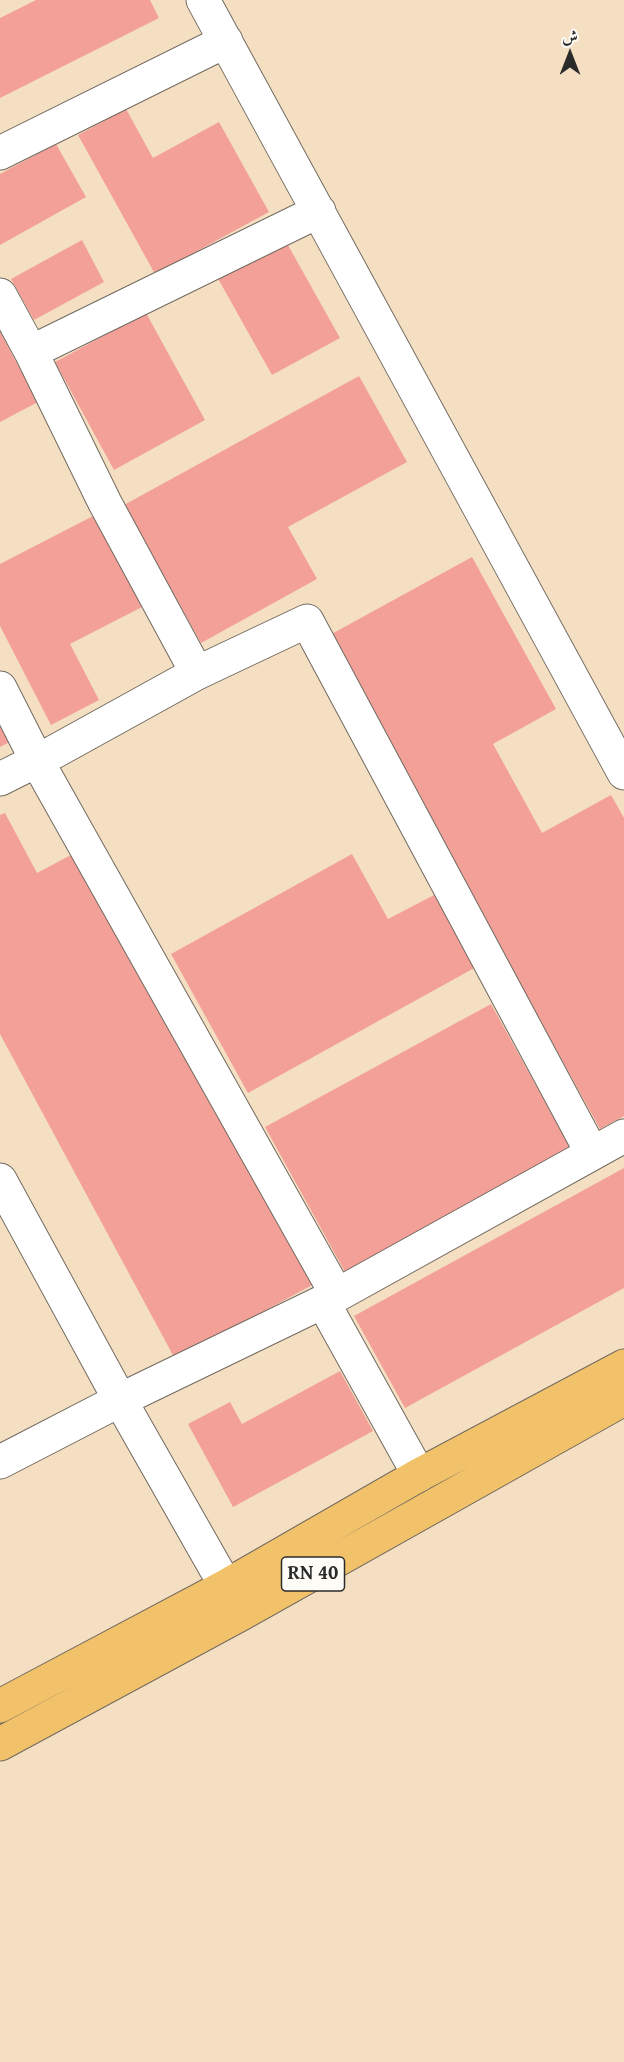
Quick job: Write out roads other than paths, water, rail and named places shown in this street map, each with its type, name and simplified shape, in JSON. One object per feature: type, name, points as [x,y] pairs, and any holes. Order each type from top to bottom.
[{"type":"main road","name":"RN 40","points":[[0,1744],[234,1600],[419,1475],[624,1366]]},
{"type":"main road","name":"RN 40","points":[[0,1706],[234,1600],[624,1399]]},
{"type":"street","points":[[203,0],[624,773]]},
{"type":"street","points":[[0,153],[226,41]]},
{"type":"street","points":[[31,352],[319,212]]},
{"type":"street","points":[[0,295],[31,352],[105,503],[197,673]]},
{"type":"street","points":[[0,779],[54,752],[197,673],[307,621],[592,1153]]},
{"type":"street","points":[[0,688],[36,759],[330,1299],[419,1475]]},
{"type":"street","points":[[0,1462],[120,1400],[330,1299],[624,1136]]},
{"type":"street","points":[[0,1180],[120,1400],[234,1600]]}]
